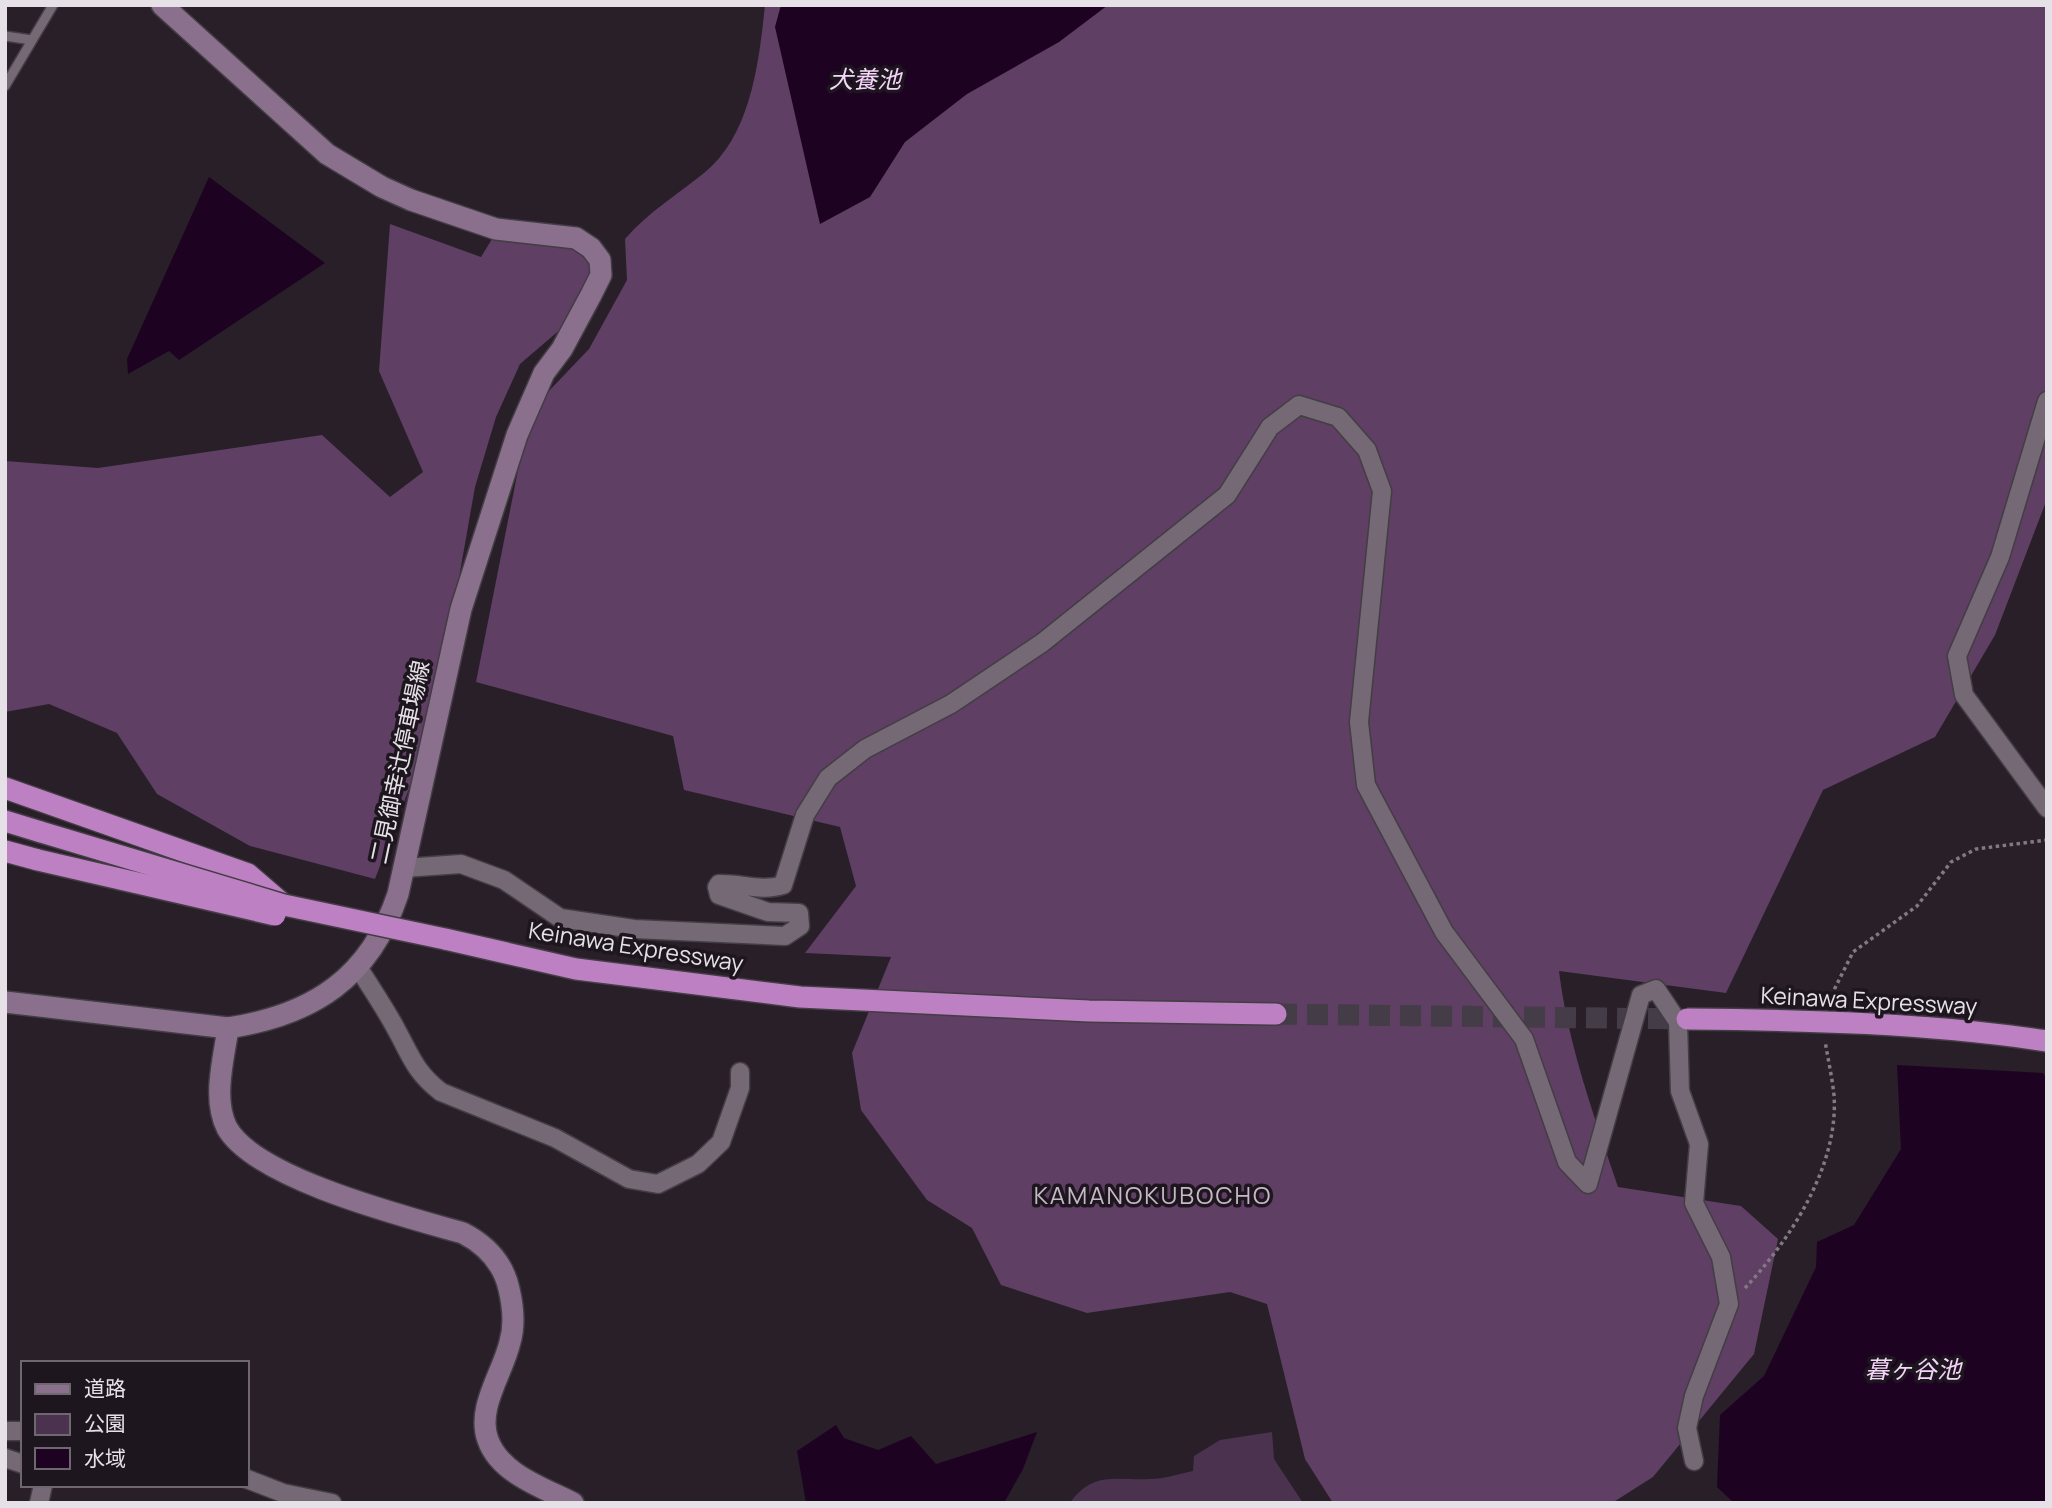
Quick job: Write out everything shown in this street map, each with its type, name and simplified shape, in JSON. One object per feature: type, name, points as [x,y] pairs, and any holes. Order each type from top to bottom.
[{"type":"highway","points":[[5,788],[52,807],[248,874],[284,905]]},
{"type":"highway","name":"Keinawa Expressway","points":[[5,821],[284,905],[576,969],[800,997],[1062,1010],[1276,1014]]},
{"type":"highway","points":[[5,851],[354,931],[412,932]]},
{"type":"highway","name":"Keinawa Expressway","points":[[1687,1019],[1805,1020],[1916,1026],[2047,1041]]},
{"type":"main road","name":"二見御幸辻停車場線","points":[[162,5],[327,154],[356,172],[411,200],[496,229],[576,238],[591,248],[600,260],[601,275],[562,349],[544,373],[513,447],[461,609],[391,916],[358,967],[324,995],[288,1015],[228,1028]]},
{"type":"main road","points":[[5,1002],[228,1028],[220,1093],[225,1119],[237,1140],[252,1153],[339,1196],[463,1233],[480,1242],[496,1259],[507,1278],[513,1324],[510,1342],[487,1405],[488,1440],[517,1475],[573,1503]]},
{"type":"street","points":[[2047,401],[2000,557],[1957,656],[1964,695],[2047,808]]},
{"type":"street","points":[[404,868],[461,864],[504,880],[559,918],[634,929],[785,936],[800,926],[799,913],[768,912],[719,895],[717,887],[719,884],[730,883],[768,889],[783,884],[805,814],[828,778],[865,750],[951,704],[1042,643],[1227,495],[1270,426],[1299,405],[1338,417],[1367,450],[1382,491],[1359,722],[1366,785],[1444,932],[1524,1039],[1567,1162],[1588,1184],[1641,995],[1656,989],[1678,1022],[1680,1091],[1699,1144],[1694,1203],[1721,1257],[1729,1304],[1694,1396],[1687,1428],[1694,1461]]},
{"type":"street","points":[[358,967],[396,1029],[412,1064],[426,1080],[441,1091],[555,1138],[629,1179],[657,1184],[698,1164],[721,1142],[740,1088],[740,1072]]},
{"type":"street","points":[[248,1479],[283,1493],[331,1503]]},
{"type":"lane","points":[[5,86],[53,5]]},
{"type":"lane","points":[[5,36],[32,40]]},
{"type":"green space","points":[[1272,1432],[1274,1459],[1303,1503],[1070,1503],[1097,1481],[1155,1479],[1193,1471],[1194,1456],[1220,1440]]},
{"type":"shaded area","points":[[765,5],[2047,5],[2047,499],[1995,635],[1935,737],[1823,790],[1726,993],[1559,971],[1575,1053],[1618,1187],[1741,1206],[1778,1239],[1754,1354],[1653,1477],[1612,1503],[1333,1503],[1305,1459],[1267,1304],[1230,1292],[1087,1313],[1001,1285],[972,1228],[927,1200],[861,1110],[852,1053],[891,957],[805,953],[856,886],[840,827],[684,790],[673,736],[476,682],[525,435],[546,394],[589,349],[627,280],[625,239],[653,212],[704,173],[733,139],[750,96],[760,50]]},
{"type":"shaded area","points":[[390,224],[481,257],[492,239],[584,246],[595,262],[580,298],[562,328],[520,364],[496,417],[475,487],[453,612],[421,757],[375,879],[250,846],[157,794],[117,733],[49,704],[5,712],[5,461],[98,468],[322,435],[390,497],[423,472],[379,371]]},
{"type":"water","name":"犬養池","points":[[781,5],[1108,5],[1059,42],[967,94],[905,142],[870,197],[820,224],[775,27]]},
{"type":"water","points":[[209,177],[325,263],[179,360],[169,351],[128,374],[127,359]]},
{"type":"water","name":"暮ヶ谷池","points":[[1897,1065],[2043,1073],[2047,1079],[2047,1503],[1734,1503],[1717,1487],[1720,1415],[1764,1376],[1816,1267],[1817,1242],[1854,1225],[1901,1149]]},
{"type":"water","points":[[836,1425],[844,1438],[878,1450],[911,1436],[936,1464],[1037,1432],[1023,1469],[1004,1503],[806,1503],[797,1451]]},
{"type":"tunnel","points":[[1276,1014],[1687,1019]]},
{"type":"district","name":"KAMANOKUBOCHO","points":[[1153,1196]]}]
